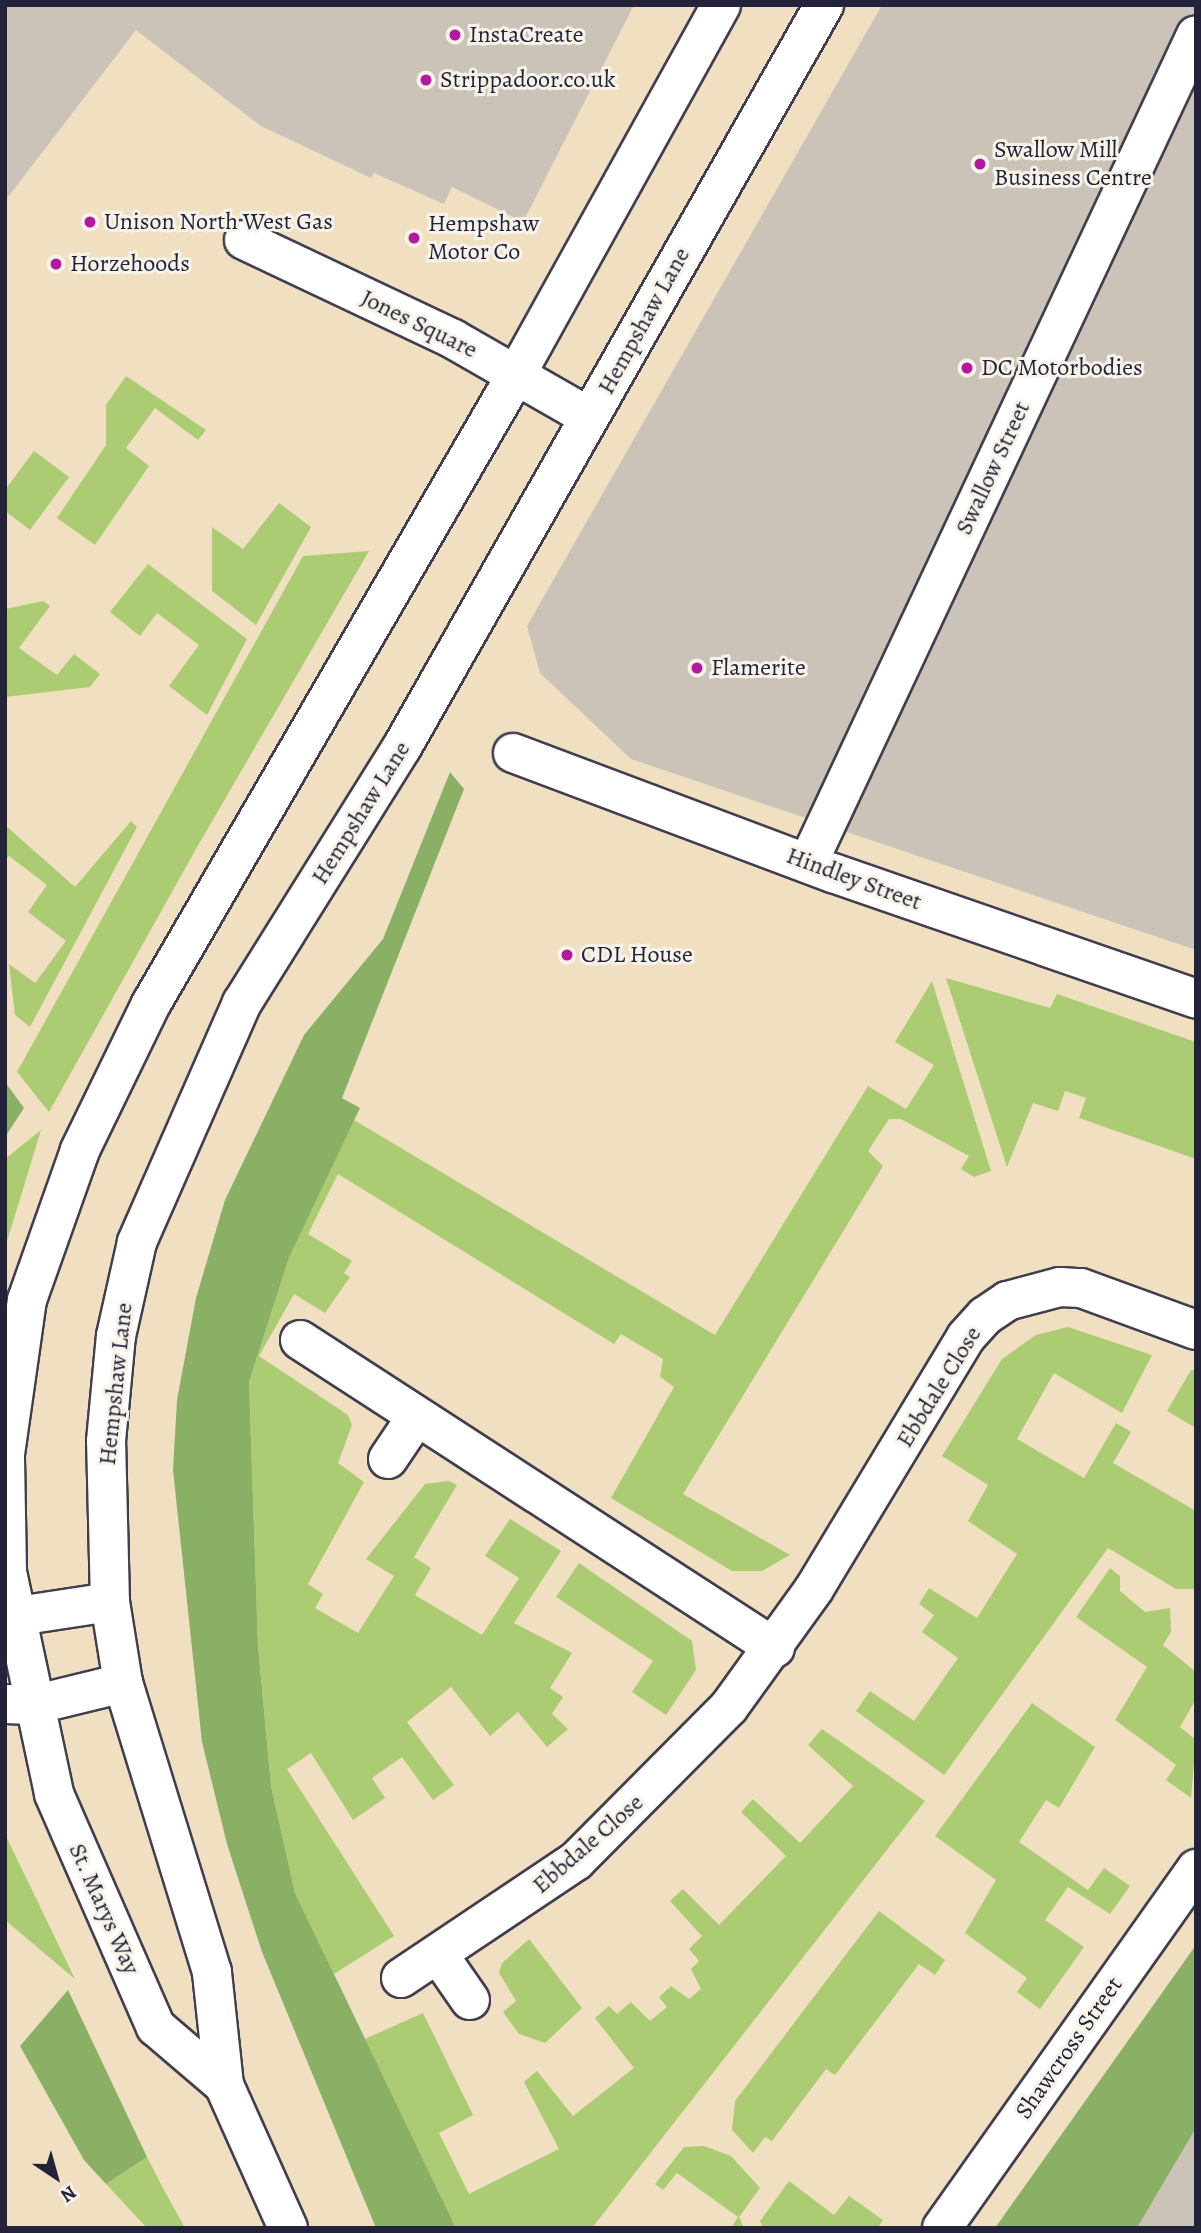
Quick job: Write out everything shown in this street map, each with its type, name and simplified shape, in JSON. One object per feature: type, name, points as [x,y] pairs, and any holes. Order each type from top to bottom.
[{"type":"main road","points":[[123,1682],[19,1704],[7,1572],[5,1456],[27,1300],[80,1150],[151,1004],[516,376],[721,5]]},
{"type":"main road","name":"Hempshaw Lane","points":[[123,1682],[110,1602],[106,1441],[116,1336],[137,1242],[168,1159],[243,1003],[402,747],[824,5]]},
{"type":"main road","name":"Swallow Street","points":[[808,863],[1196,35]]},
{"type":"main road","name":"Jones Square","points":[[244,240],[516,376],[589,417]]},
{"type":"main road","name":"Hindley Street","points":[[513,753],[808,863],[1196,999]]},
{"type":"main road","name":"Ebbdale Close","points":[[401,1978],[600,1840],[729,1707],[775,1648],[966,1337],[985,1316],[1007,1301],[1060,1287],[1080,1288],[1196,1330]]},
{"type":"main road","points":[[300,1340],[415,1419],[775,1648]]},
{"type":"main road","points":[[388,1459],[415,1419]]},
{"type":"main road","points":[[11,1616],[110,1602]]},
{"type":"main road","name":"St. Marys Way","points":[[123,1682],[212,1972],[224,2085],[288,2228]]},
{"type":"main road","name":"St. Marys Way","points":[[19,1704],[54,1794],[156,2027],[224,2085]]},
{"type":"main road","name":"Shawcross Street","points":[[942,2228],[1196,1869]]},
{"type":"main road","points":[[438,1954],[470,2000]]},
{"type":"shaded area","points":[[5,5],[634,5],[523,222],[452,187],[444,204],[374,173],[371,178],[261,126],[136,30],[5,201]]},
{"type":"shaded area","points":[[882,5],[1196,5],[1196,950],[631,759],[540,673],[527,626]]},
{"type":"shaded area","points":[[1196,2128],[1196,2228],[1137,2228],[1158,2193]]},
{"type":"green space","points":[[126,376],[206,430],[198,440],[155,408],[126,448],[149,466],[95,545],[57,518],[106,445],[106,405]]},
{"type":"green space","points":[[34,451],[69,477],[30,530],[5,511],[5,490]]},
{"type":"green space","points":[[279,503],[311,527],[256,625],[212,591],[212,527],[243,549]]},
{"type":"green space","points":[[369,551],[196,849],[49,1112],[17,1072],[303,556]]},
{"type":"green space","points":[[148,564],[247,639],[207,715],[169,686],[199,645],[157,613],[140,636],[110,612]]},
{"type":"green space","points":[[43,601],[50,606],[19,648],[57,675],[74,654],[100,674],[90,687],[5,697],[5,609]]},
{"type":"green space","points":[[450,772],[464,789],[342,1098],[360,1108],[289,1258],[249,1382],[258,1646],[271,1786],[295,1893],[456,2228],[376,2228],[262,1952],[227,1844],[202,1742],[173,1470],[177,1400],[196,1298],[225,1200],[304,1035],[383,939]]},
{"type":"green space","points":[[131,821],[137,827],[30,1027],[15,1015],[9,964],[35,983],[66,941],[28,912],[47,885],[9,856],[5,860],[5,825],[75,887]]},
{"type":"green space","points":[[946,978],[1050,1008],[1057,994],[1196,1042],[1196,1159],[1079,1118],[1086,1098],[1065,1091],[1058,1111],[1033,1103],[1007,1167]]},
{"type":"green space","points":[[932,981],[991,1171],[974,1177],[961,1169],[969,1156],[901,1119],[889,1119],[868,1151],[883,1166],[683,1494],[790,1555],[762,1571],[732,1571],[611,1498],[674,1387],[660,1377],[663,1359],[621,1334],[614,1344],[338,1174],[308,1234],[352,1261],[344,1273],[350,1277],[325,1313],[294,1294],[259,1356],[348,1415],[352,1425],[338,1463],[364,1482],[308,1584],[323,1594],[315,1608],[358,1633],[394,1576],[366,1559],[425,1484],[449,1481],[457,1485],[414,1557],[431,1568],[415,1595],[482,1635],[519,1578],[485,1556],[510,1519],[561,1551],[514,1623],[572,1653],[550,1688],[563,1697],[552,1714],[568,1729],[547,1747],[518,1712],[490,1736],[451,1687],[407,1722],[454,1785],[433,1800],[402,1757],[372,1778],[385,1798],[353,1820],[311,1753],[287,1769],[394,1936],[334,1974],[295,1893],[271,1786],[258,1646],[249,1382],[289,1258],[354,1120],[715,1335],[868,1086],[906,1109],[934,1065],[895,1042]]},
{"type":"green space","points":[[5,1082],[24,1108],[5,1137]]},
{"type":"green space","points":[[41,1130],[5,1248],[5,1159]]},
{"type":"green space","points":[[1068,1327],[1152,1355],[1122,1413],[1054,1373],[1017,1439],[1084,1478],[1116,1423],[1131,1432],[1113,1463],[1196,1511],[1196,1589],[1176,1589],[1108,1548],[944,1775],[856,1711],[870,1691],[914,1721],[958,1658],[922,1632],[934,1615],[919,1604],[929,1588],[977,1618],[1017,1554],[968,1521],[988,1485],[942,1456],[1002,1359],[1036,1335]]},
{"type":"green space","points":[[1191,1370],[1196,1371],[1196,1428],[1167,1411]]},
{"type":"green space","points":[[579,1563],[692,1641],[696,1670],[666,1715],[632,1692],[653,1661],[556,1597]]},
{"type":"green space","points":[[1110,1568],[1120,1576],[1120,1591],[1145,1612],[1170,1608],[1171,1632],[1163,1645],[1196,1672],[1196,1699],[1180,1727],[1196,1740],[1191,1798],[1166,1780],[1176,1765],[1115,1720],[1147,1667],[1076,1617]]},
{"type":"green space","points":[[1032,1703],[1095,1747],[1059,1808],[1046,1800],[1019,1842],[1088,1890],[1104,1868],[1130,1886],[1110,1914],[1068,1887],[1045,1920],[1084,1947],[1040,2009],[1017,1992],[1027,1978],[965,1933],[996,1880],[935,1836]]},
{"type":"green space","points":[[822,1729],[925,1801],[592,2228],[456,2228],[365,2039],[423,2013],[473,2115],[439,2133],[469,2194],[559,2149],[524,2082],[537,2071],[573,2116],[634,2068],[595,2018],[609,2006],[617,2014],[631,2002],[650,2021],[667,2007],[659,1997],[671,1986],[689,1999],[701,1989],[691,1969],[699,1961],[689,1949],[702,1936],[670,1901],[683,1889],[719,1925],[786,1856],[741,1812],[753,1799],[800,1843],[853,1786],[808,1745]]},
{"type":"green space","points":[[5,1834],[75,1979],[5,1920]]},
{"type":"green space","points":[[879,1911],[945,1960],[935,1975],[919,1964],[835,2075],[826,2069],[772,2141],[765,2137],[753,2153],[732,2130],[735,2101]]},
{"type":"green space","points":[[529,1939],[582,2008],[545,2043],[519,2034],[503,2012],[516,2001],[499,1973],[502,1963]]},
{"type":"green space","points":[[1196,1945],[1196,2128],[1137,2228],[995,2228]]},
{"type":"green space","points":[[68,1990],[147,2157],[106,2184],[84,2160],[20,2046]]},
{"type":"green space","points":[[704,2146],[731,2156],[760,2188],[739,2217],[744,2228],[731,2228],[738,2217],[677,2173],[663,2190],[655,2184],[684,2147]]},
{"type":"green space","points":[[147,2157],[185,2228],[147,2228],[106,2184]]},
{"type":"green space","points":[[789,2181],[834,2215],[849,2196],[883,2220],[878,2228],[763,2228],[760,2221]]},
{"type":"place","name":"InstaCreate","points":[[455,35]]},
{"type":"place","name":"Strippadoor.co.uk","points":[[426,80]]},
{"type":"place","name":"Swallow Mill Business Centre","points":[[980,164]]},
{"type":"place","name":"Unison North West Gas","points":[[90,222]]},
{"type":"place","name":"Hempshaw Motor Co","points":[[414,238]]},
{"type":"place","name":"Horzehoods","points":[[56,264]]},
{"type":"place","name":"DC Motorbodies","points":[[967,368]]},
{"type":"place","name":"Flamerite","points":[[697,668]]},
{"type":"place","name":"CDL House","points":[[567,955]]}]
